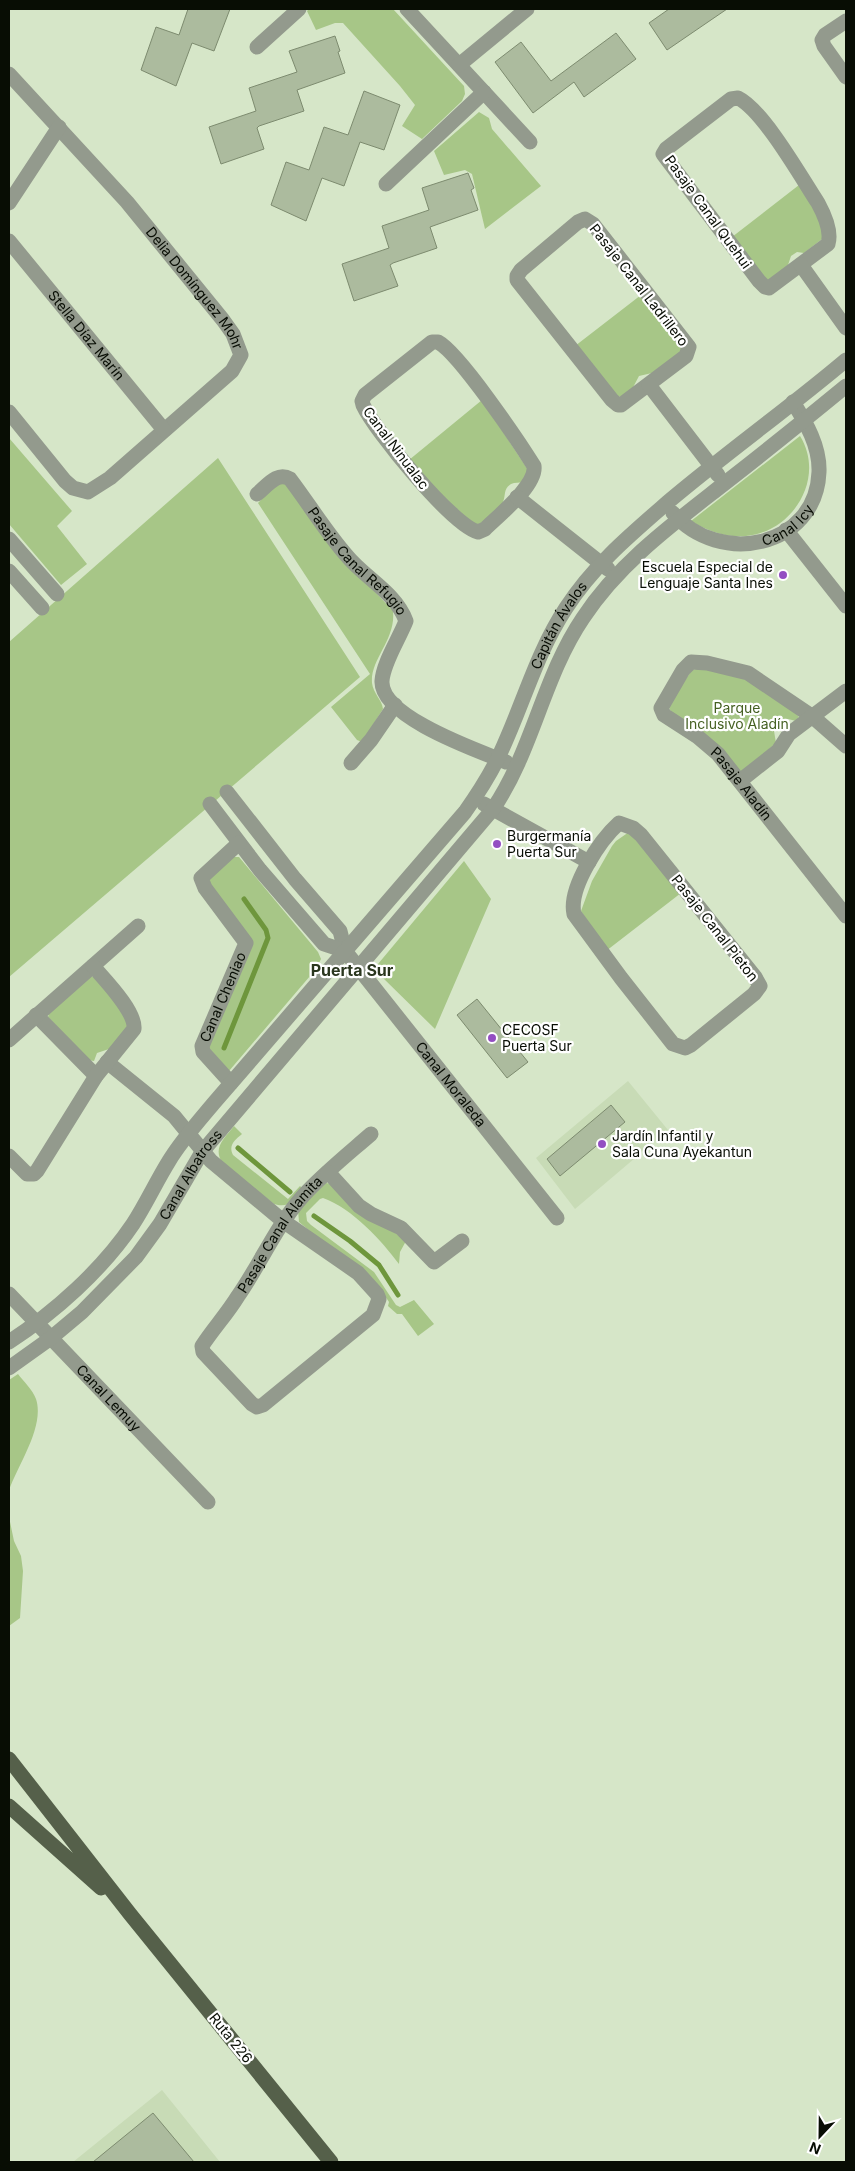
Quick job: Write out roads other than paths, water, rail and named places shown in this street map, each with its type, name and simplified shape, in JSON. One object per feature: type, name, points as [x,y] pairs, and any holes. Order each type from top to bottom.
[{"type":"main road","name":"Ruta 226","points":[[9,1759],[130,1914],[331,2162]]},
{"type":"main road","name":"Ruta 226","points":[[9,1806],[130,1914]]},
{"type":"street","points":[[257,47],[300,9]]},
{"type":"street","points":[[407,9],[530,142]]},
{"type":"street","points":[[459,65],[528,9]]},
{"type":"street","points":[[846,21],[825,35],[822,40],[824,46],[846,77]]},
{"type":"street","name":"Delia Domínguez Mohr","points":[[9,74],[150,229],[223,320],[239,347],[241,355],[232,371],[97,487],[88,492],[82,492],[73,488],[65,481],[9,412]]},
{"type":"street","points":[[386,184],[484,92]]},
{"type":"street","name":"Pasaje Canal Quehui","points":[[738,98],[745,101],[764,122],[823,212],[829,241],[801,265],[774,286],[765,287],[664,157],[663,154],[666,149],[731,99],[738,98]]},
{"type":"street","points":[[9,203],[58,127]]},
{"type":"street","name":"Pasaje Canal Ladrillero","points":[[581,220],[589,221],[593,224],[689,347],[686,356],[649,385],[625,403],[618,405],[615,403],[517,280],[521,270],[581,220]]},
{"type":"street","name":"Stella Díaz Marín","points":[[9,241],[164,430]]},
{"type":"street","points":[[801,265],[846,328]]},
{"type":"street","name":"Canal Ninualac","points":[[432,342],[444,344],[474,380],[534,466],[535,473],[532,479],[517,497],[485,529],[478,532],[472,530],[420,483],[365,410],[362,401],[365,395],[432,342]]},
{"type":"street","name":"Capitán Ávalos","points":[[345,951],[448,834],[474,798],[497,759],[538,659],[548,640],[571,601],[600,563],[711,467],[846,360]]},
{"type":"street","points":[[649,385],[724,484]]},
{"type":"street","name":"Capitán Ávalos","points":[[359,968],[493,809],[516,767],[555,668],[567,644],[598,596],[616,576],[678,519],[805,422],[846,386]]},
{"type":"street","name":"Canal Icy","points":[[666,505],[678,519],[698,534],[711,540],[736,545],[762,542],[786,530],[806,510],[814,496],[819,465],[815,444],[805,422],[792,402]]},
{"type":"street","name":"Pasaje Canal Refugio","points":[[257,494],[278,477],[288,478],[348,558],[383,590],[404,616],[404,624],[382,681],[385,692],[396,705],[408,716],[425,727],[516,767]]},
{"type":"street","points":[[517,497],[616,576]]},
{"type":"street","points":[[786,530],[846,606]]},
{"type":"street","points":[[9,539],[58,594]]},
{"type":"street","points":[[9,564],[21,554]]},
{"type":"street","points":[[9,571],[42,608]]},
{"type":"street","name":"Pasaje Aladín","points":[[846,746],[813,717],[742,671],[691,662],[683,670],[662,702],[662,712],[708,745],[740,781],[846,916]]},
{"type":"street","points":[[740,781],[778,751],[789,734],[846,691]]},
{"type":"street","points":[[351,763],[371,740],[396,705]]},
{"type":"street","name":"Canal Moraleda","points":[[227,792],[295,879],[340,931],[345,951],[557,1218]]},
{"type":"street","points":[[474,798],[589,862]]},
{"type":"street","name":"Canal Moraleda","points":[[210,804],[239,843],[324,944],[345,951]]},
{"type":"street","name":"Pasaje Canal Pieton","points":[[619,823],[637,831],[759,981],[758,990],[690,1045],[684,1048],[673,1044],[574,914],[573,902],[576,891],[589,862],[611,830],[619,823]]},
{"type":"street","name":"Canal Cheniao","points":[[231,1083],[203,1052],[202,1046],[246,943],[205,888],[201,878],[239,843]]},
{"type":"street","points":[[9,1040],[138,926]]},
{"type":"street","name":"Canal Albatross","points":[[9,1342],[36,1323],[78,1286],[116,1246],[132,1225],[169,1162],[188,1134],[345,951]]},
{"type":"street","points":[[9,1156],[27,1174],[34,1174],[37,1171],[96,1076],[133,1032],[134,1022],[116,994],[93,966]]},
{"type":"street","name":"Canal Albatross","points":[[9,1368],[51,1338],[96,1300],[136,1257],[160,1224],[202,1152],[359,968]]},
{"type":"street","points":[[36,1015],[96,1076]]},
{"type":"street","points":[[107,1062],[174,1116],[211,1162],[283,1221]]},
{"type":"street","name":"Pasaje Canal Alamita","points":[[283,1221],[358,1274],[377,1294],[379,1299],[373,1315],[263,1405],[257,1407],[252,1404],[201,1349],[238,1297],[283,1221],[304,1195],[371,1134]]},
{"type":"street","points":[[328,1172],[359,1206],[370,1214],[401,1228],[434,1262],[462,1241]]},
{"type":"street","name":"Canal Lemuy","points":[[9,1294],[208,1502]]},
{"type":"waterway","points":[[224,1048],[268,938],[266,930],[244,899]]},
{"type":"waterway","points":[[238,1148],[290,1192]]},
{"type":"waterway","points":[[314,1216],[350,1241],[379,1265],[398,1295]]},
{"type":"place","name":"Escuela Especial de Lenguaje Santa Ines","points":[[783,575]]},
{"type":"place","name":"Burgermanía Puerta Sur","points":[[497,844]]},
{"type":"place","name":"CECOSF Puerta Sur","points":[[492,1038]]},
{"type":"place","name":"Jardín Infantil y Sala Cuna Ayekantun","points":[[602,1144]]},
{"type":"district","name":"Puerta Sur","points":[[352,970]]},
{"type":"park label","name":"Parque Inclusivo Aladín","points":[[737,716]]}]
